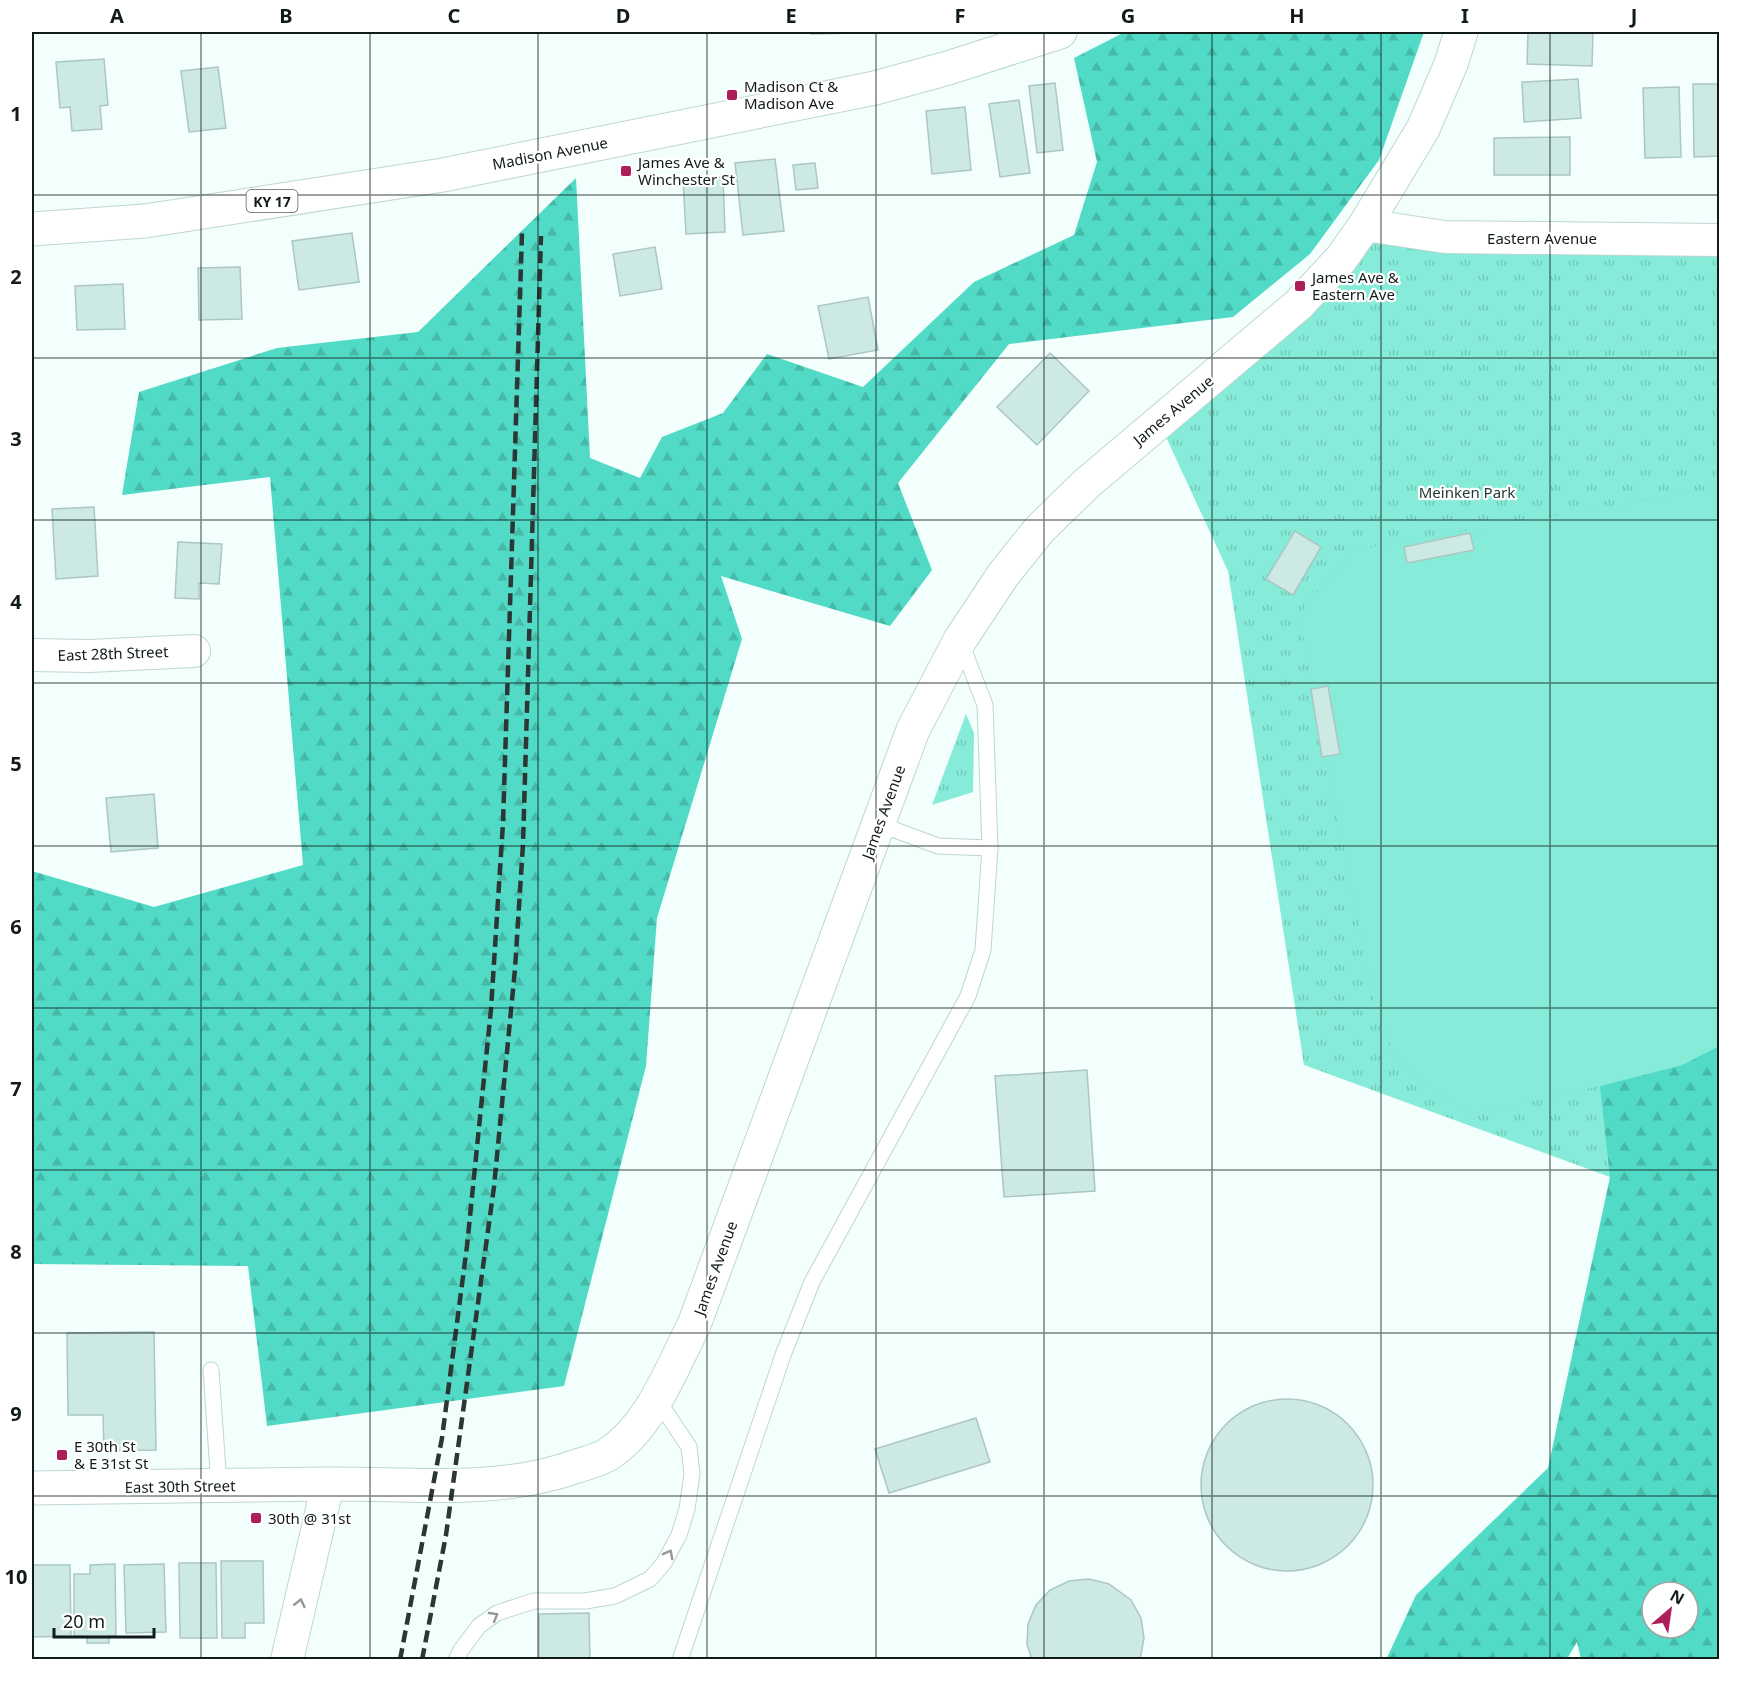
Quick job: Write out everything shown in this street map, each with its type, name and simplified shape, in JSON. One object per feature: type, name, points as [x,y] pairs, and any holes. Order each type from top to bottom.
[{"type":"main road","name":"Madison Avenue","points":[[32,229],[144,221],[443,175],[875,88],[948,68],[1060,32]]},
{"type":"main road","name":"James Avenue","points":[[328,1484],[474,1486],[555,1474],[605,1456],[623,1443],[642,1422],[694,1325],[913,730],[960,640],[1003,575],[1039,530],[1086,484],[1298,305],[1341,259],[1365,225],[1423,129],[1451,64],[1461,32]]},
{"type":"main road","name":"East 30th Street","points":[[32,1488],[328,1484]]},
{"type":"street","name":"Eastern Avenue","points":[[1365,225],[1446,237],[1719,240]]},
{"type":"street","name":"East 28th Street","points":[[32,655],[89,656],[194,651]]},
{"type":"street","points":[[287,1659],[328,1484]]},
{"type":"lane","points":[[680,1659],[783,1355],[812,1282],[968,996],[983,950],[990,848],[985,705],[960,640]]},
{"type":"lane","points":[[879,824],[938,846],[990,848]]},
{"type":"lane","points":[[212,1370],[219,1486]]},
{"type":"lane","points":[[456,1659],[479,1626],[497,1613],[534,1601],[585,1601],[615,1596],[650,1579],[664,1563],[684,1518],[692,1474],[689,1447],[656,1398]]},
{"type":"green space","points":[[1125,32],[1424,32],[1379,160],[1310,254],[1233,317],[1009,344],[898,483],[932,570],[890,626],[721,576],[742,639],[657,918],[646,1066],[564,1386],[267,1426],[248,1266],[32,1264],[32,871],[154,907],[303,865],[270,477],[122,495],[139,392],[277,348],[418,332],[576,178],[590,458],[640,478],[662,437],[723,413],[767,354],[863,387],[974,282],[1074,235],[1097,162],[1074,58]]},
{"type":"green space","name":"Meinken Park","points":[[1365,225],[1719,240],[1719,1206],[1610,1177],[1304,1065],[1228,571],[1159,422]]},
{"type":"green space","points":[[1708,490],[1719,491],[1719,1046],[1682,1065],[1473,1114],[1425,1086],[1392,1049],[1373,998],[1299,615],[1353,550]]},
{"type":"green space","points":[[966,714],[974,733],[973,792],[932,805]]},
{"type":"green space","points":[[1719,1046],[1719,1659],[1581,1659],[1577,1642],[1567,1659],[1386,1660],[1416,1595],[1548,1468],[1610,1177],[1600,1086],[1682,1065]]},
{"type":"building","points":[[810,32],[854,32],[854,33],[811,34]]},
{"type":"building","points":[[1528,32],[1593,32],[1592,66],[1527,64]]},
{"type":"building","points":[[104,59],[108,105],[100,106],[102,129],[72,131],[70,107],[60,108],[56,62]]},
{"type":"building","points":[[218,67],[226,128],[189,132],[181,71]]},
{"type":"building","points":[[1578,79],[1581,118],[1524,122],[1522,82]]},
{"type":"building","points":[[1055,83],[1063,150],[1037,153],[1029,86]]},
{"type":"building","points":[[1693,84],[1720,84],[1720,156],[1694,157]]},
{"type":"building","points":[[1679,87],[1681,157],[1645,158],[1643,88]]},
{"type":"building","points":[[1019,100],[1030,173],[1000,177],[989,104]]},
{"type":"building","points":[[965,107],[971,170],[932,174],[926,111]]},
{"type":"building","points":[[1570,137],[1570,175],[1494,175],[1494,138]]},
{"type":"building","points":[[775,159],[784,231],[743,235],[735,163]]},
{"type":"building","points":[[815,163],[818,188],[796,190],[793,165]]},
{"type":"building","points":[[723,177],[725,232],[686,234],[683,179]]},
{"type":"building","points":[[352,233],[359,282],[299,290],[292,241]]},
{"type":"building","points":[[655,247],[662,289],[620,296],[613,254]]},
{"type":"building","points":[[240,267],[242,319],[199,320],[198,268]]},
{"type":"building","points":[[123,284],[125,329],[77,330],[75,286]]},
{"type":"building","points":[[868,297],[878,350],[829,359],[818,306]]},
{"type":"building","points":[[1050,353],[1089,391],[1037,445],[997,407]]},
{"type":"building","points":[[94,507],[98,576],[56,579],[52,509]]},
{"type":"building","points":[[1295,531],[1321,547],[1293,595],[1266,579]]},
{"type":"building","points":[[1470,533],[1474,550],[1407,563],[1404,547]]},
{"type":"building","points":[[178,542],[222,544],[219,584],[199,583],[199,599],[175,598]]},
{"type":"building","points":[[1328,686],[1340,754],[1322,757],[1311,689]]},
{"type":"building","points":[[154,794],[158,848],[111,852],[106,798]]},
{"type":"building","points":[[1087,1070],[1095,1191],[1004,1197],[995,1076]]},
{"type":"building","points":[[154,1332],[156,1450],[104,1451],[103,1415],[68,1415],[67,1333]]},
{"type":"building","points":[[1287,1399],[1320,1406],[1348,1424],[1366,1452],[1373,1485],[1366,1518],[1348,1546],[1320,1564],[1287,1571],[1254,1564],[1226,1546],[1208,1518],[1201,1485],[1208,1452],[1226,1424],[1254,1406]]},
{"type":"building","points":[[976,1418],[990,1462],[889,1493],[875,1449]]},
{"type":"building","points":[[221,1561],[263,1561],[264,1623],[245,1623],[245,1638],[222,1638]]},
{"type":"building","points":[[179,1563],[216,1563],[217,1638],[180,1638]]},
{"type":"building","points":[[115,1564],[116,1636],[109,1636],[109,1643],[87,1643],[87,1636],[74,1636],[74,1574],[90,1574],[90,1565]]},
{"type":"building","points":[[164,1564],[166,1632],[126,1633],[124,1565]]},
{"type":"building","points":[[32,1565],[70,1565],[71,1636],[32,1637]]},
{"type":"building","points":[[1089,1579],[1109,1584],[1131,1600],[1141,1618],[1144,1638],[1140,1660],[1032,1660],[1027,1644],[1028,1624],[1036,1605],[1050,1590],[1069,1581]]},
{"type":"building","points":[[589,1613],[590,1660],[539,1660],[539,1614]]},
{"type":"railway","points":[[400,1660],[442,1438],[467,1246],[491,1009],[503,823],[522,233]]},
{"type":"railway","points":[[422,1660],[446,1535],[494,1187],[515,969],[523,844],[541,236]]},
{"type":"place","name":"Madison Ct & Madison Ave","points":[[732,95]]},
{"type":"place","name":"James Ave & Winchester St","points":[[626,171]]},
{"type":"place","name":"James Ave & Eastern Ave","points":[[1300,286]]},
{"type":"place","name":"E 30th St & E 31st St","points":[[62,1455]]},
{"type":"place","name":"30th @ 31st","points":[[256,1518]]}]
